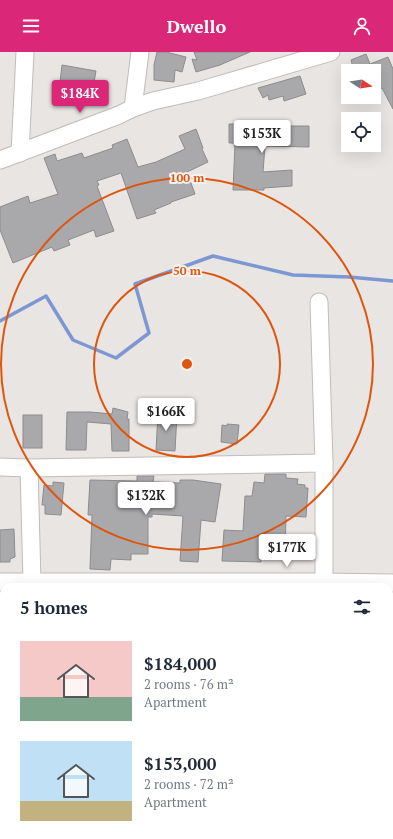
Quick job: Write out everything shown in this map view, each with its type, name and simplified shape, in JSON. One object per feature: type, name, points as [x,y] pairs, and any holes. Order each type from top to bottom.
[{"type":"street","points":[[20,153],[26,52]]},
{"type":"street","points":[[132,108],[140,52]]},
{"type":"street","points":[[0,160],[153,101],[198,91],[331,52]]},
{"type":"street","points":[[319,302],[324,463],[324,582]]},
{"type":"street","points":[[0,467],[29,468],[324,463]]},
{"type":"street","points":[[29,468],[32,582]]},
{"type":"street","points":[[0,582],[74,583]]},
{"type":"street","points":[[302,583],[393,583]]},
{"type":"building","points":[[157,52],[166,52],[186,57],[182,72],[175,70],[174,82],[154,80],[154,65]]},
{"type":"building","points":[[194,52],[250,52],[220,65],[196,72],[192,59],[197,60]]},
{"type":"building","points":[[366,54],[370,64],[352,64],[351,60]]},
{"type":"building","points":[[388,57],[393,69],[393,109],[382,88],[381,64],[370,64]]},
{"type":"building","points":[[62,65],[96,71],[93,88],[82,86],[82,84],[60,82]]},
{"type":"building","points":[[300,76],[306,94],[284,101],[283,96],[269,100],[268,95],[263,98],[258,88]]},
{"type":"building","points":[[229,124],[309,126],[309,147],[265,146],[263,172],[292,170],[292,186],[264,188],[264,190],[233,190],[235,143],[229,143]]},
{"type":"building","points":[[196,129],[208,162],[187,172],[195,194],[171,202],[154,210],[156,213],[137,219],[121,173],[97,181],[99,185],[97,186],[114,231],[96,237],[94,230],[68,240],[70,245],[54,251],[52,247],[13,263],[0,230],[0,207],[28,196],[30,203],[58,194],[44,158],[55,154],[57,161],[82,153],[84,158],[113,148],[112,145],[127,139],[138,167],[156,162],[185,149],[179,136]]},
{"type":"building","points":[[113,408],[128,412],[129,451],[112,451],[111,424],[87,422],[86,450],[66,450],[67,412],[112,414]]},
{"type":"building","points":[[158,413],[177,414],[175,451],[156,450]]},
{"type":"building","points":[[23,415],[42,415],[42,448],[23,448]]},
{"type":"building","points":[[227,424],[239,425],[237,444],[221,442],[222,425],[227,426]]},
{"type":"building","points":[[265,474],[286,474],[286,478],[298,479],[297,484],[305,485],[305,488],[308,488],[306,517],[286,516],[285,556],[261,556],[261,562],[222,561],[224,530],[243,531],[245,496],[252,496],[254,482],[264,483]]},
{"type":"building","points":[[137,476],[154,476],[153,482],[180,483],[180,480],[193,480],[221,484],[215,522],[201,520],[198,562],[180,561],[183,516],[152,514],[152,517],[148,517],[148,554],[131,554],[131,560],[111,559],[110,570],[90,569],[92,515],[88,515],[90,480],[137,481]]},
{"type":"building","points":[[53,482],[64,483],[61,515],[45,514],[45,505],[42,505],[44,485],[53,486]]},
{"type":"building","points":[[14,529],[15,557],[10,559],[10,562],[0,562],[0,530]]},
{"type":"waterway","points":[[0,321],[46,296],[73,340],[116,358],[149,333],[135,284],[213,256],[293,275],[349,277],[393,281]]}]
